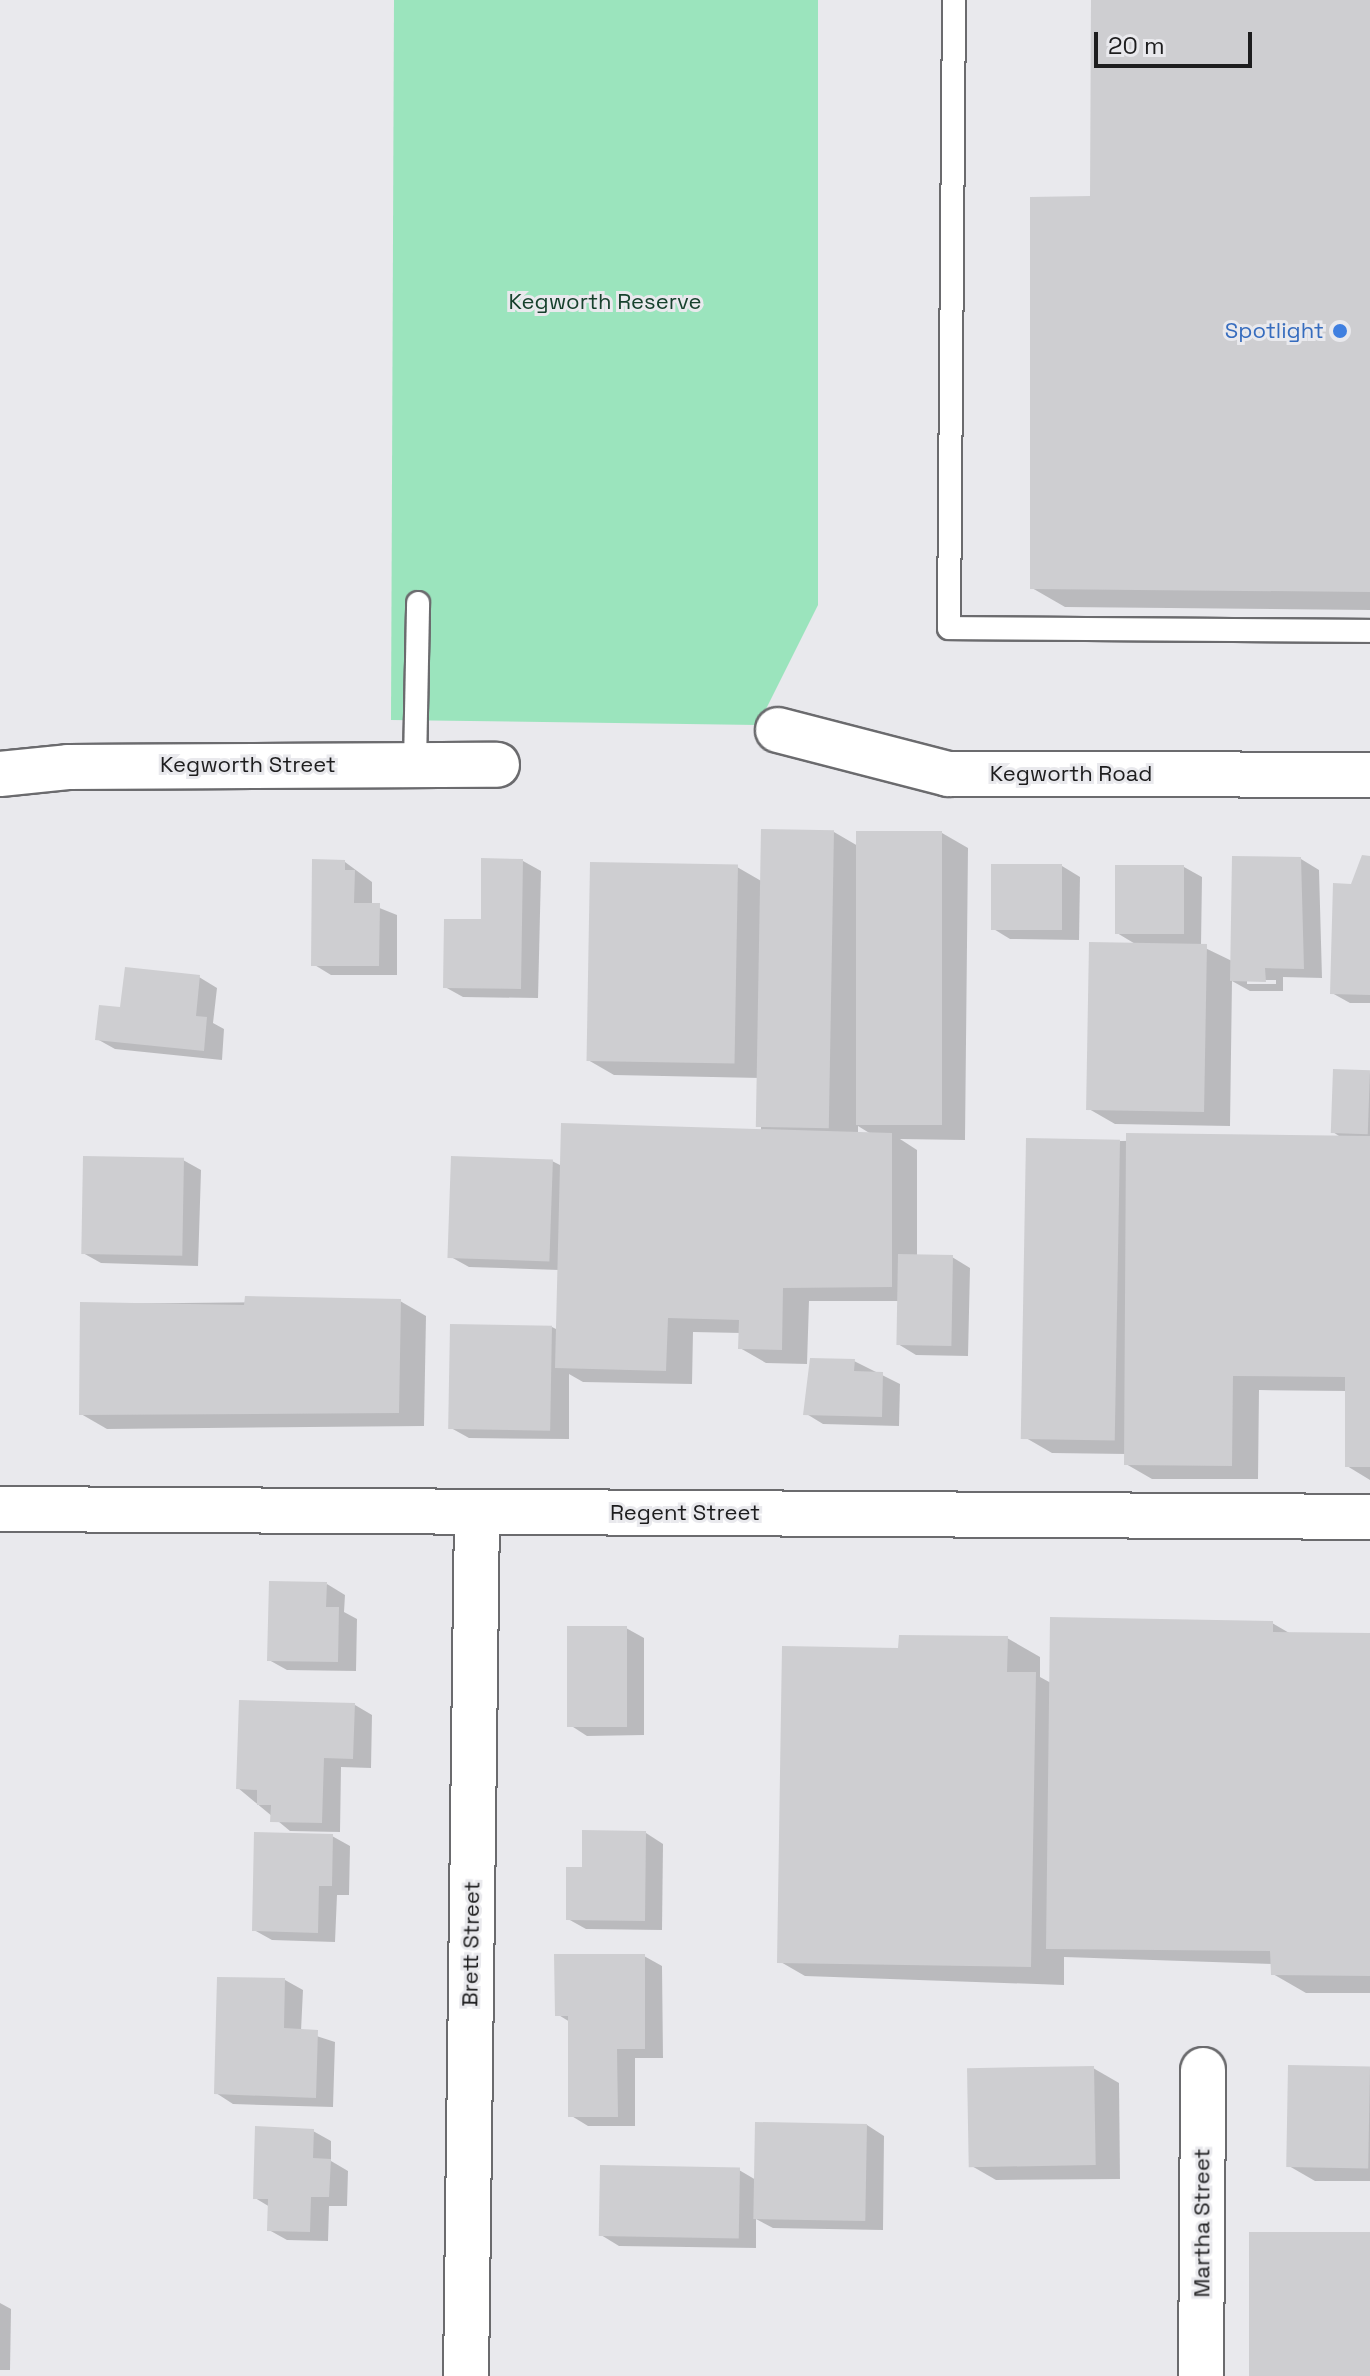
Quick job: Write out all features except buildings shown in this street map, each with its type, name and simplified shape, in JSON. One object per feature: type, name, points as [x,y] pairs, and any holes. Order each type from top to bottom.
[{"type":"street","name":"Kegworth Road","points":[[778,730],[948,774],[1370,775]]},
{"type":"street","name":"Kegworth Street","points":[[0,774],[68,767],[497,765]]},
{"type":"street","name":"Regent Street","points":[[0,1509],[1370,1517]]},
{"type":"street","name":"Brett Street","points":[[466,2376],[477,1512]]},
{"type":"street","name":"Martha Street","points":[[1201,2376],[1203,2070]]},
{"type":"lane","points":[[954,0],[949,628],[1370,631]]},
{"type":"lane","points":[[415,765],[418,603]]},
{"type":"green space","name":"Kegworth Reserve","points":[[394,0],[818,0],[818,605],[758,725],[391,720]]},
{"type":"place","name":"Spotlight","points":[[1340,331]]}]
